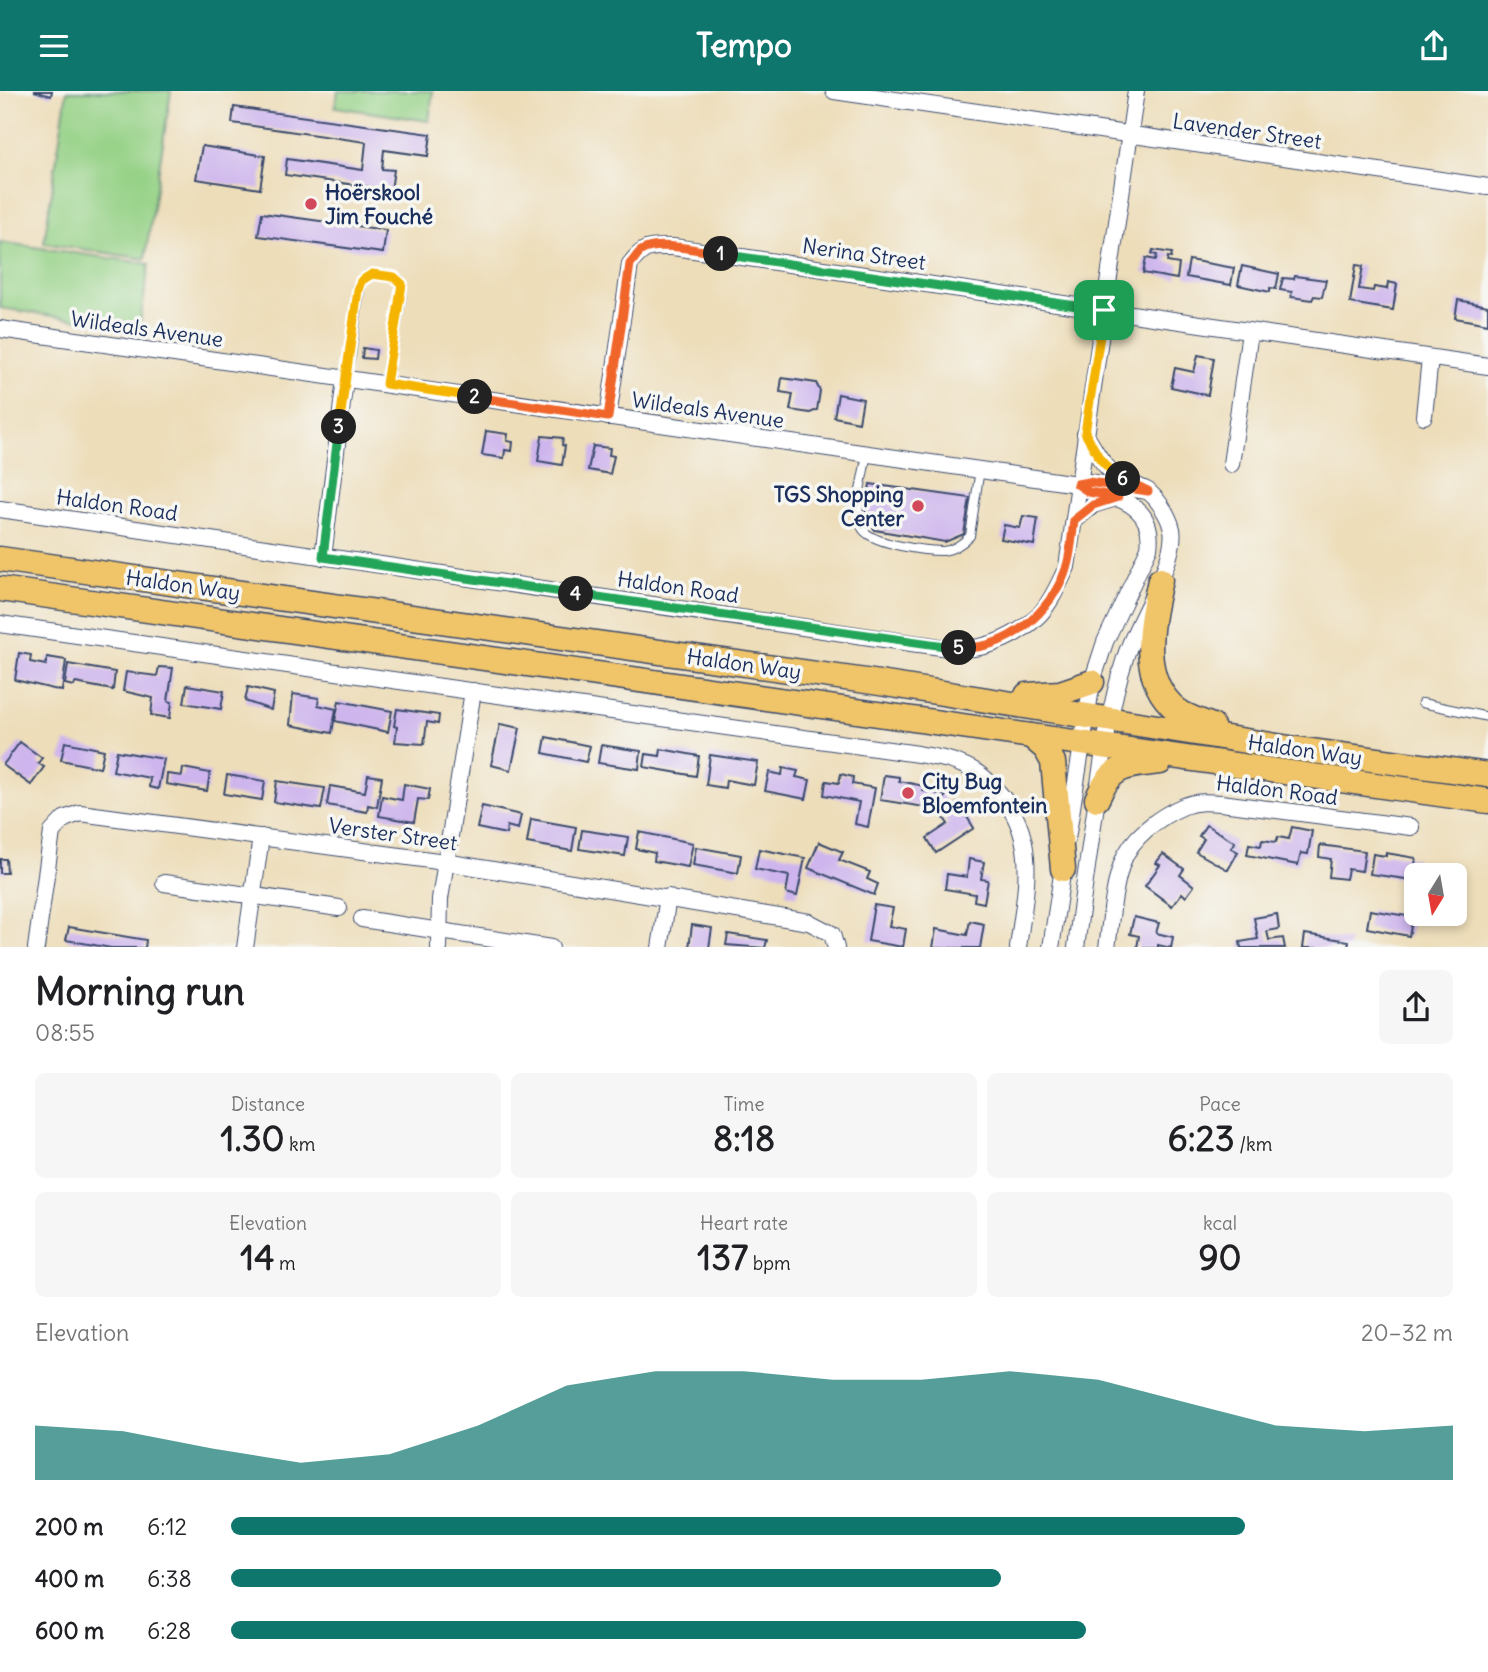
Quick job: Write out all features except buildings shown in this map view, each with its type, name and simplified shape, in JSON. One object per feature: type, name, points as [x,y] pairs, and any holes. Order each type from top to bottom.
[{"type":"highway","name":"Haldon Way","points":[[0,559],[873,682],[1290,748],[1488,775]]},
{"type":"highway","points":[[1160,580],[1150,643],[1151,665],[1155,681],[1170,704],[1179,712],[1212,726],[1290,748]]},
{"type":"highway","name":"Haldon Way","points":[[0,589],[1488,801]]},
{"type":"highway","points":[[873,682],[1040,695],[1070,691],[1092,682]]},
{"type":"highway","points":[[1031,736],[1045,749],[1053,762],[1063,869]]},
{"type":"highway","points":[[1097,799],[1107,778],[1119,770],[1161,762],[1223,763]]},
{"type":"street","name":"Lavender Street","points":[[834,91],[1488,187]]},
{"type":"street","name":"Haldon Road","points":[[0,509],[963,649],[994,643],[1017,632],[1039,614],[1056,591],[1067,567],[1136,91]]},
{"type":"street","name":"Nerina Street","points":[[608,417],[630,264],[640,251],[650,247],[673,247],[1488,366]]},
{"type":"street","name":"Wildeals Avenue","points":[[0,329],[1077,484]]},
{"type":"street","points":[[1231,464],[1250,333]]},
{"type":"street","points":[[1424,416],[1430,358]]},
{"type":"street","points":[[323,557],[345,379]]},
{"type":"street","points":[[1051,947],[1063,869],[1098,717],[1160,580],[1170,554],[1172,530],[1168,517],[1148,491],[1116,476],[1100,459],[1085,433]]},
{"type":"street","points":[[1077,484],[1089,482],[1148,491]]},
{"type":"street","points":[[1076,947],[1097,799],[1093,745],[1098,717],[1092,682],[1105,642],[1149,548],[1150,540],[1149,523],[1134,508],[1118,497],[1089,492],[1077,484]]},
{"type":"street","points":[[1074,520],[1093,505],[1118,497]]},
{"type":"street","points":[[0,624],[285,667],[905,752],[960,764],[979,775],[1009,804],[1023,834],[1027,854],[1027,880],[1018,947]]},
{"type":"street","points":[[440,939],[440,899],[473,691]]},
{"type":"street","name":"Haldon Road","points":[[1107,947],[1121,864],[1127,851],[1154,824],[1185,806],[1202,802],[1221,803],[1411,827]]},
{"type":"street","name":"Verster Street","points":[[36,947],[52,832],[68,816],[80,813],[445,862],[668,897],[809,922],[832,934],[836,947]]},
{"type":"street","points":[[245,947],[261,837]]},
{"type":"street","points":[[164,883],[338,908]]},
{"type":"street","points":[[660,947],[668,897]]},
{"type":"street","points":[[362,919],[440,939],[551,947]]},
{"type":"lane","points":[[345,379],[351,356],[361,281],[368,275],[383,275],[394,277],[402,284],[386,384]]},
{"type":"lane","points":[[867,453],[859,502],[860,525],[865,533],[886,543],[945,551],[963,544],[970,536],[980,469]]},
{"type":"lane","points":[[1422,703],[1488,717]]},
{"type":"green space","points":[[67,91],[171,91],[145,259],[44,243]]},
{"type":"green space","points":[[338,91],[433,91],[429,121],[335,107]]},
{"type":"green space","points":[[0,242],[149,264],[139,329],[0,308]]},
{"type":"place","name":"Hoërskool Jim Fouché","points":[[311,204]]},
{"type":"place","name":"TGS Shopping Center","points":[[918,506]]},
{"type":"place","name":"City Bug Bloemfontein","points":[[908,793]]},
{"type":"route","points":[[650,247],[673,247],[1104,310],[1085,433],[1100,459],[1116,476],[1148,491],[1089,482],[1077,484],[1089,492],[1118,497],[1093,505],[1074,520],[1067,567],[1056,591],[1039,614],[1017,632],[994,643],[963,649],[323,557],[358,290],[361,281],[368,275],[394,277],[402,284],[386,384],[608,417],[630,264],[640,251],[650,247]]}]
